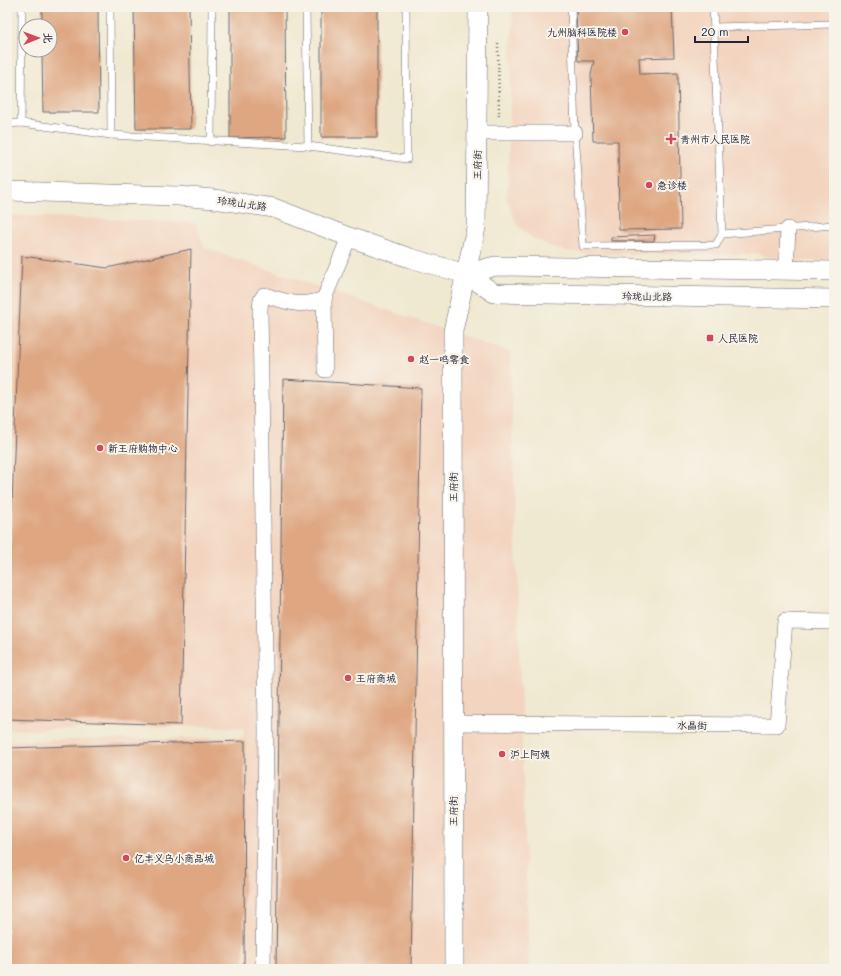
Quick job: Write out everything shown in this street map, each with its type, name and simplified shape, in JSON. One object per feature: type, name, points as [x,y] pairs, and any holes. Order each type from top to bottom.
[{"type":"street","name":"王府街","points":[[454,969],[452,331],[476,228],[478,7]]},
{"type":"street","points":[[477,133],[575,133]]},
{"type":"street","name":"玲珑山北路","points":[[7,191],[178,196],[214,199],[274,208],[349,237],[410,258],[466,274],[494,293],[834,299]]},
{"type":"street","points":[[786,270],[788,229]]},
{"type":"street","points":[[325,370],[324,299],[349,237]]},
{"type":"street","points":[[466,274],[495,266],[834,271]]},
{"type":"street","points":[[263,969],[266,731],[260,310],[261,300],[264,295],[298,304],[311,304],[324,299]]},
{"type":"street","name":"水晶街","points":[[453,723],[777,725],[785,621],[834,622]]},
{"type":"lane","points":[[21,123],[22,7]]},
{"type":"lane","points":[[110,7],[111,136]]},
{"type":"lane","points":[[211,142],[212,7]]},
{"type":"lane","points":[[306,7],[308,146]]},
{"type":"lane","points":[[7,124],[21,123],[111,136],[308,146],[407,159],[406,7]]},
{"type":"lane","points":[[571,7],[575,133],[583,246],[716,245],[722,234],[713,7]]},
{"type":"lane","points":[[714,27],[834,24]]},
{"type":"lane","points":[[722,234],[834,225]]},
{"type":"path","points":[[498,38],[499,133]]},
{"type":"shaded area","name":"青州市人民医院","points":[[513,7],[834,7],[834,260],[787,262],[758,254],[591,254],[559,250],[532,238],[517,225],[507,199]]},
{"type":"shaded area","points":[[7,215],[195,223],[205,248],[510,352],[529,969],[7,969],[7,741],[243,737],[244,728],[201,726],[7,730]]},
{"type":"building","points":[[42,7],[98,7],[99,112],[43,112],[42,58],[58,58],[58,18],[42,18]]},
{"type":"building","points":[[134,7],[189,7],[191,129],[136,129]]},
{"type":"building","points":[[230,7],[285,7],[286,137],[230,138]]},
{"type":"building","points":[[321,7],[377,7],[377,137],[321,137]]},
{"type":"building","name":"急诊楼","points":[[576,7],[672,7],[674,57],[639,58],[640,74],[678,73],[681,229],[619,230],[618,141],[593,141],[591,75],[594,61],[578,61]]},
{"type":"building","points":[[655,235],[654,241],[611,241],[611,237]]},
{"type":"building","name":"新王府购物中心","points":[[191,249],[181,725],[7,719],[7,627],[22,256],[107,268]]},
{"type":"building","name":"王府商城","points":[[283,379],[421,388],[411,969],[276,969]]},
{"type":"building","name":"亿丰义乌小商品城","points":[[245,741],[244,969],[7,969],[7,748]]},
{"type":"place","name":"九州脑科医院楼","points":[[625,32]]},
{"type":"place","name":"青州市人民医院","points":[[671,139]]},
{"type":"place","name":"急诊楼","points":[[649,185]]},
{"type":"place","name":"人民医院","points":[[710,338]]},
{"type":"place","name":"赵一鸣零食","points":[[411,359]]},
{"type":"place","name":"新王府购物中心","points":[[100,448]]},
{"type":"place","name":"王府商城","points":[[348,678]]},
{"type":"place","name":"沪上阿姨","points":[[502,754]]},
{"type":"place","name":"亿丰义乌小商品城","points":[[126,858]]}]
